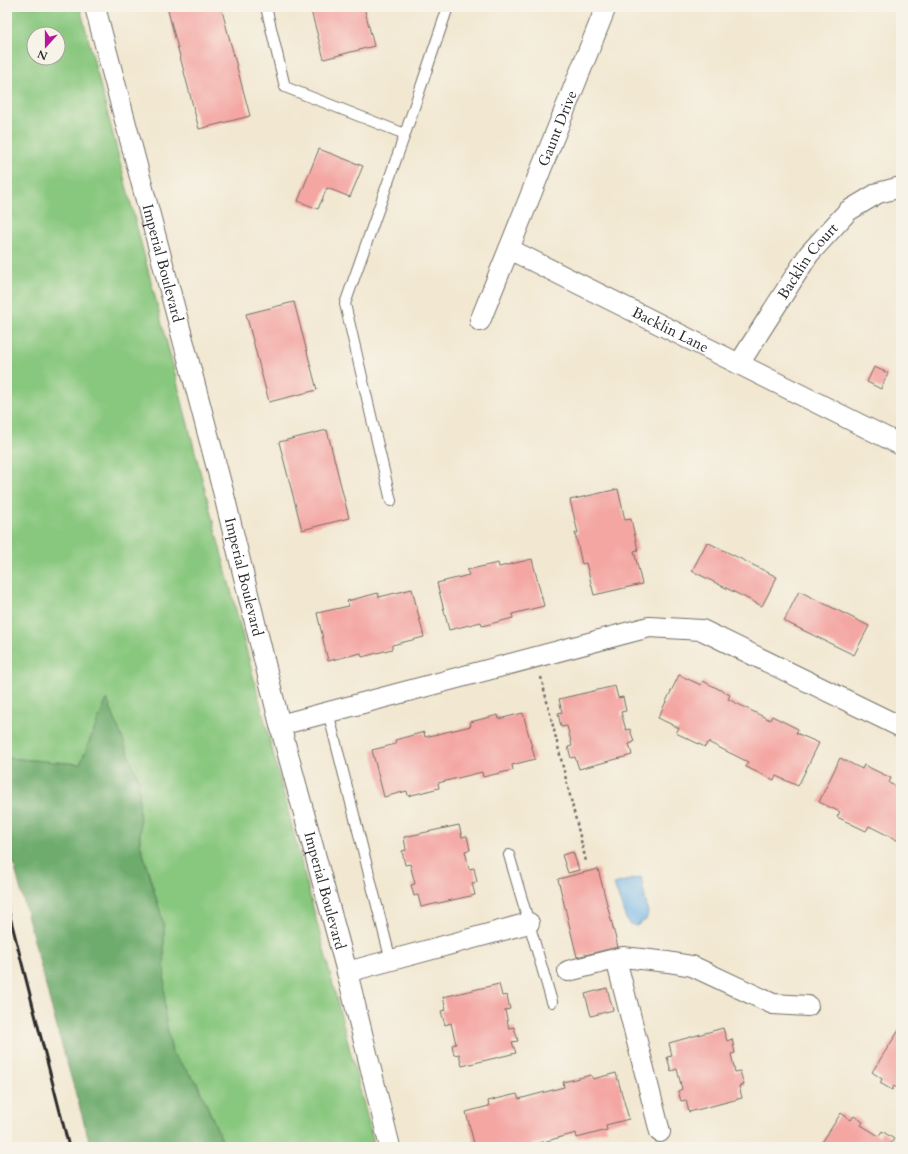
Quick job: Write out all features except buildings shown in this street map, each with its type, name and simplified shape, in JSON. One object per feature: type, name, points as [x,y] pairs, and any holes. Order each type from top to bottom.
[{"type":"street","name":"Imperial Boulevard","points":[[95,7],[223,491],[280,725],[347,972],[390,1147]]},
{"type":"street","name":"Gaunt Drive","points":[[509,249],[606,7]]},
{"type":"street","name":"Backlin Court","points":[[739,364],[809,254],[848,211],[878,193],[901,187]]},
{"type":"street","points":[[480,321],[509,249]]},
{"type":"street","name":"Backlin Lane","points":[[509,249],[901,445]]},
{"type":"street","points":[[280,725],[649,627],[702,630],[901,727]]},
{"type":"street","points":[[347,972],[529,923]]},
{"type":"street","points":[[568,971],[623,957],[692,966],[773,1004],[808,1006]]},
{"type":"street","points":[[616,959],[660,1132]]},
{"type":"lane","points":[[266,7],[285,87],[406,134]]},
{"type":"lane","points":[[392,501],[345,304],[406,134],[448,7]]},
{"type":"lane","points":[[328,712],[391,960]]},
{"type":"lane","points":[[509,855],[552,1002]]},
{"type":"path","points":[[536,657],[586,861]]},
{"type":"green space","points":[[7,7],[80,7],[375,1147],[225,1147],[197,1083],[172,1053],[163,1009],[164,925],[140,843],[139,781],[107,700],[80,764],[7,758]]},
{"type":"green space","points":[[107,699],[139,781],[140,843],[164,925],[165,1015],[172,1053],[197,1083],[225,1147],[91,1147],[57,1028],[7,838],[7,758],[80,764]]},
{"type":"water","points":[[641,877],[648,913],[646,920],[636,926],[630,924],[626,919],[614,884]]},
{"type":"railway","points":[[7,905],[69,1147]]}]
